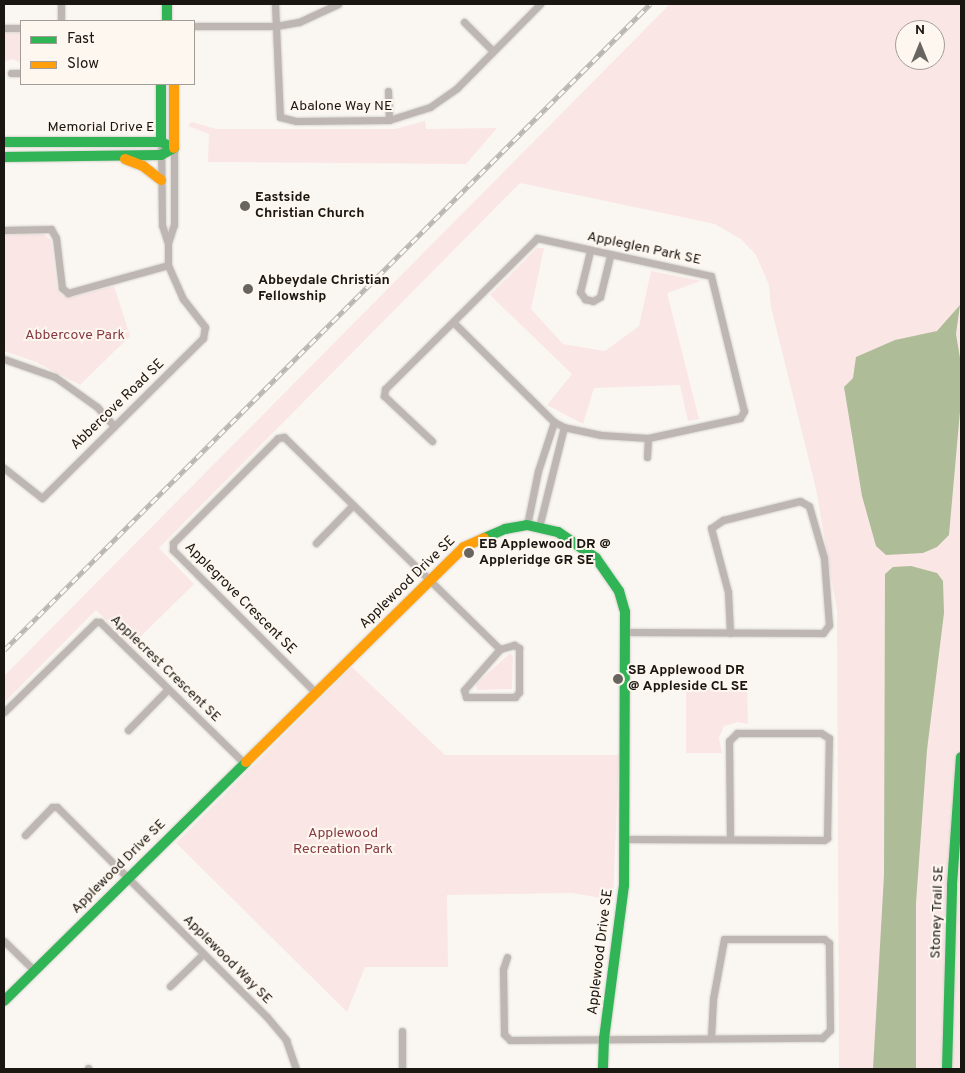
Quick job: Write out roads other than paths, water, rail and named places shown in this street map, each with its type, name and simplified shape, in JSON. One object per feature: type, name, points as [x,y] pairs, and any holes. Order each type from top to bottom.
[{"type":"main road","points":[[167,4],[167,20]]},
{"type":"main road","points":[[161,142],[162,85]]},
{"type":"main road","points":[[174,85],[174,148]]},
{"type":"main road","name":"Memorial Drive E","points":[[4,142],[161,142],[174,148]]},
{"type":"main road","name":"Memorial Drive E","points":[[4,157],[161,155],[174,148]]},
{"type":"main road","points":[[117,156],[137,162],[160,180]]},
{"type":"main road","name":"Applewood Drive SE","points":[[4,1001],[314,692],[464,547],[476,540],[505,529],[527,525],[558,532],[578,543],[602,565],[619,591],[625,612],[626,839],[624,885],[604,1038],[603,1069]]},
{"type":"main road","name":"Stoney Trail SE","points":[[947,1069],[952,885],[961,757]]},
{"type":"street","points":[[61,4],[61,20]]},
{"type":"street","points":[[274,4],[276,26]]},
{"type":"street","points":[[195,26],[276,26],[299,22],[338,4]]},
{"type":"street","name":"Abalone Way NE","points":[[276,26],[280,117],[286,121],[389,120],[430,106],[457,88],[540,4]]},
{"type":"street","points":[[464,22],[493,51]]},
{"type":"street","points":[[4,28],[20,28]]},
{"type":"street","points":[[11,73],[20,73]]},
{"type":"street","points":[[388,91],[389,120]]},
{"type":"street","points":[[161,142],[162,225],[168,243]]},
{"type":"street","points":[[4,230],[51,229],[56,238],[62,288],[68,293],[168,265],[168,243],[174,225],[174,148]]},
{"type":"street","name":"Appleglen Park SE","points":[[537,238],[590,251],[711,276],[744,411],[740,418],[648,438],[601,435],[564,427],[554,422],[454,323],[537,238]]},
{"type":"street","points":[[590,251],[580,292],[585,299],[593,301],[600,297],[610,256]]},
{"type":"street","name":"Abbercove Road SE","points":[[4,468],[42,498],[203,338],[205,327],[183,299],[168,265]]},
{"type":"street","points":[[432,441],[384,396],[385,389],[454,323]]},
{"type":"street","points":[[4,359],[54,377],[98,407],[114,426]]},
{"type":"street","points":[[527,525],[538,471],[554,422]]},
{"type":"street","points":[[539,527],[550,474],[564,427]]},
{"type":"street","name":"Applegrove Crescent SE","points":[[314,692],[173,550],[172,543],[278,438],[284,437],[500,649]]},
{"type":"street","points":[[647,456],[648,438]]},
{"type":"street","points":[[538,471],[550,474]]},
{"type":"street","points":[[626,632],[730,633],[823,633],[829,625],[824,558],[809,506],[800,501],[714,523],[711,528],[728,592],[730,633]]},
{"type":"street","points":[[316,543],[353,505]]},
{"type":"street","name":"Applecrest Crescent SE","points":[[4,712],[96,622],[100,622],[244,763]]},
{"type":"street","points":[[514,645],[519,648],[519,692],[515,697],[466,697],[464,690],[500,649],[514,645]]},
{"type":"street","points":[[128,730],[168,689]]},
{"type":"street","points":[[626,839],[730,839],[828,838],[829,738],[821,733],[737,734],[729,741],[730,839]]},
{"type":"street","name":"Applewood Way SE","points":[[24,835],[52,807],[58,807],[286,1040],[296,1069]]},
{"type":"street","points":[[507,957],[503,969],[504,1034],[510,1040],[711,1037],[822,1038],[830,1030],[829,943],[824,938],[724,939],[712,999],[711,1037]]},
{"type":"street","points":[[4,940],[34,970]]},
{"type":"street","points":[[170,986],[203,954]]},
{"type":"street","points":[[402,1031],[402,1069]]},
{"type":"railway","points":[[4,650],[650,4]]},
{"type":"place","name":"Eastside Christian Church","points":[[245,206]]},
{"type":"place","name":"Abbeydale Christian Fellowship","points":[[248,289]]},
{"type":"place","name":"EB Applewood DR @ Appleridge GR SE","points":[[469,553]]},
{"type":"place","name":"SB Applewood DR @ Appleside CL SE","points":[[618,679]]},
{"type":"park label","name":"Abbercove Park","points":[[75,336]]},
{"type":"park label","name":"Applewood Recreation Park","points":[[343,842]]}]
